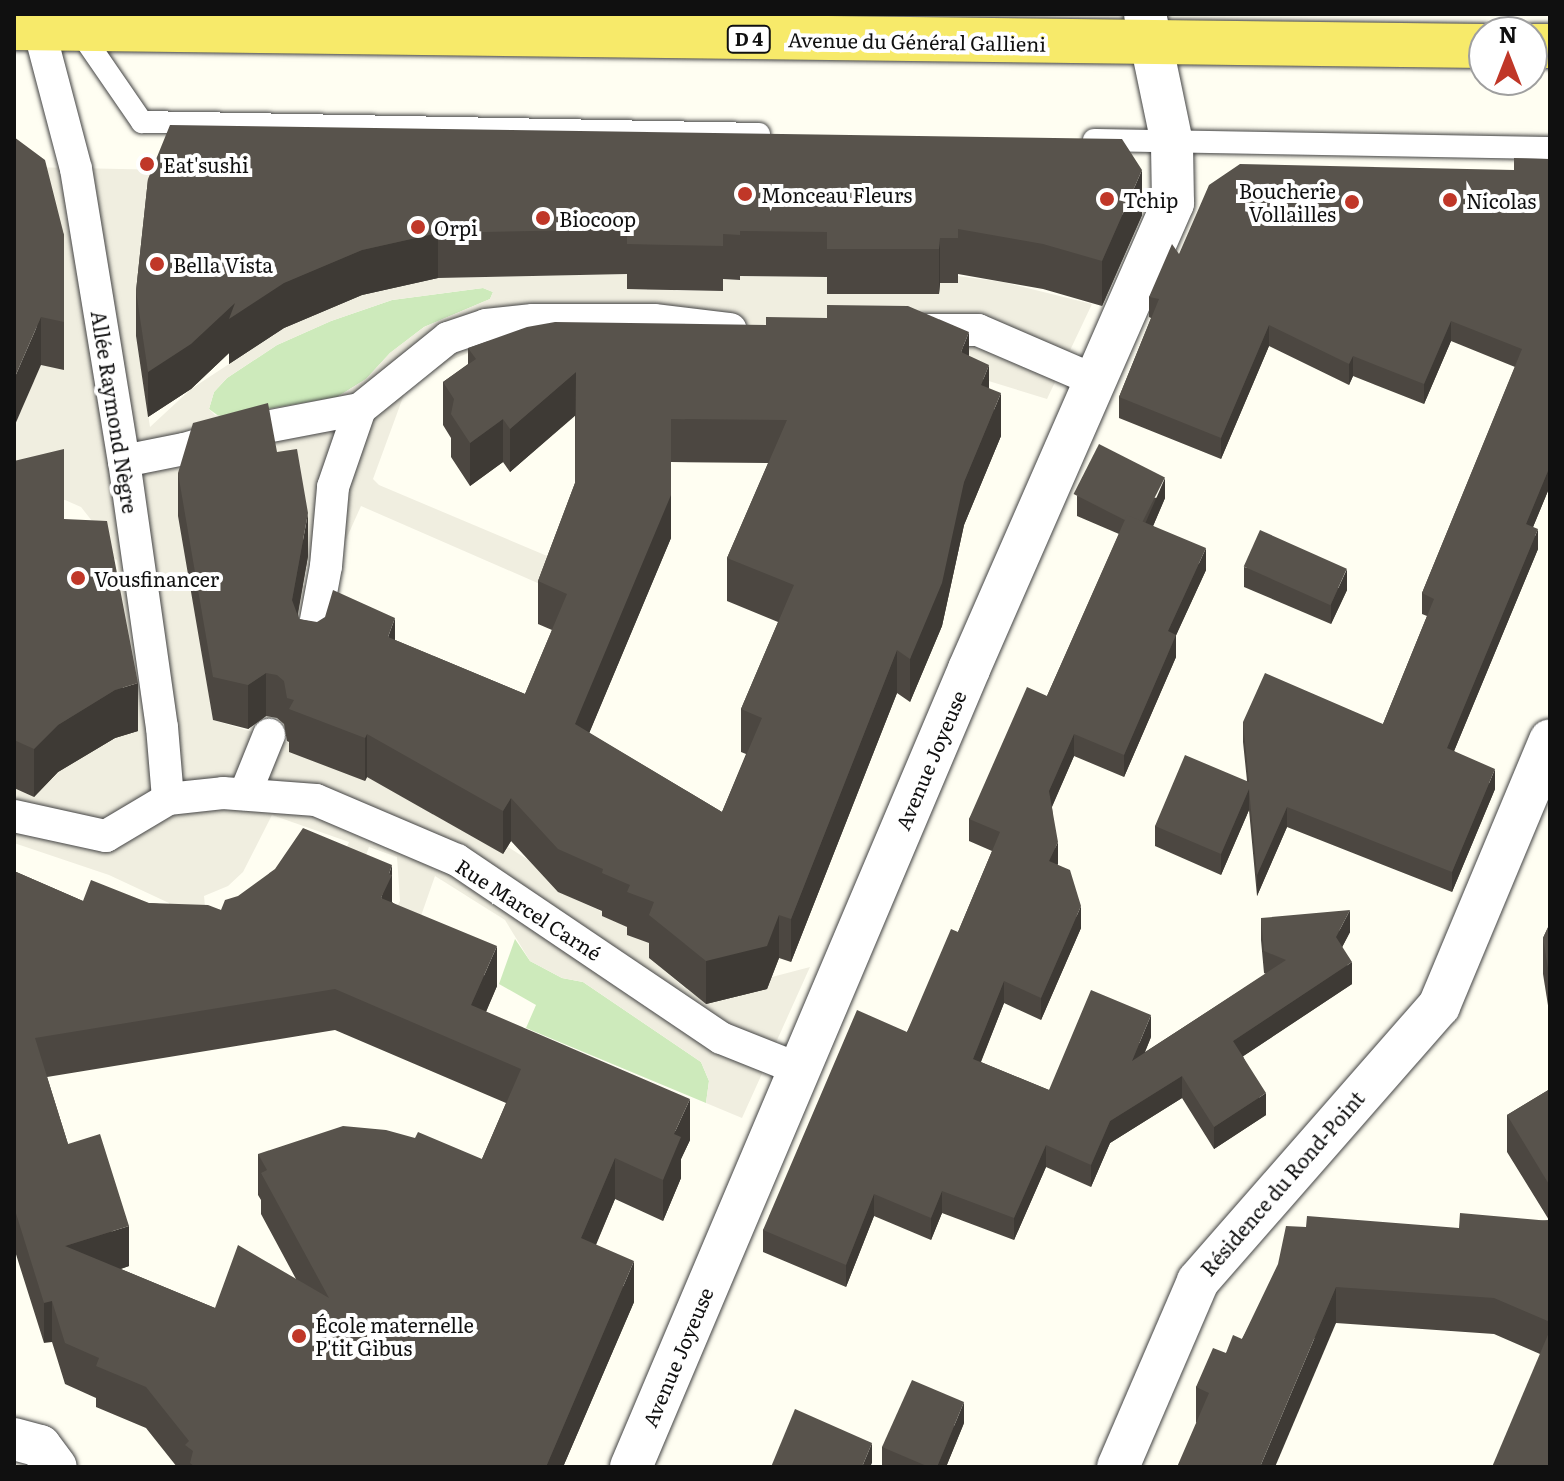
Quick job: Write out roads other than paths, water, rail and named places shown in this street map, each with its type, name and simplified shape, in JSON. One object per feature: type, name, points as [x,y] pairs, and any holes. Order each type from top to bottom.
[{"type":"main road","name":"Avenue du Général Gallieni","points":[[42,25],[259,22],[1149,29],[1468,45]]},
{"type":"street","name":"Allée Raymond Nègre","points":[[42,25],[76,169],[124,461],[162,727],[168,799]]},
{"type":"street","name":"Avenue Joyeuse","points":[[631,1467],[1094,380],[1173,203],[1172,143],[1149,29]]},
{"type":"street","points":[[124,461],[245,431],[360,409],[448,338],[486,325],[533,320],[654,320],[762,329]]},
{"type":"street","points":[[885,330],[978,330],[1094,380]]},
{"type":"street","points":[[311,647],[326,566],[333,487],[360,409]]},
{"type":"street","points":[[245,794],[269,735]]},
{"type":"street","name":"Résidence du Rond-Point","points":[[1118,1467],[1198,1281],[1439,1006],[1550,740]]},
{"type":"street","name":"Rue Marcel Carné","points":[[14,816],[106,836],[168,799],[223,793],[316,800],[457,860],[721,1038],[799,1069]]},
{"type":"street","points":[[14,1439],[40,1446],[56,1467]]},
{"type":"lane","points":[[42,25],[142,122],[781,134]]},
{"type":"lane","points":[[1069,140],[1550,148]]},
{"type":"place","name":"Eat'sushi","points":[[147,164]]},
{"type":"place","name":"Monceau Fleurs","points":[[745,194]]},
{"type":"place","name":"Tchip","points":[[1107,199]]},
{"type":"place","name":"Nicolas","points":[[1450,200]]},
{"type":"place","name":"Boucherie Vollailles","points":[[1352,202]]},
{"type":"place","name":"Biocoop","points":[[543,218]]},
{"type":"place","name":"Orpi","points":[[418,227]]},
{"type":"place","name":"Bella Vista","points":[[157,264]]},
{"type":"place","name":"Vousfinancer","points":[[78,578]]},
{"type":"place","name":"École maternelle P'tit Gibus","points":[[299,1336]]}]
